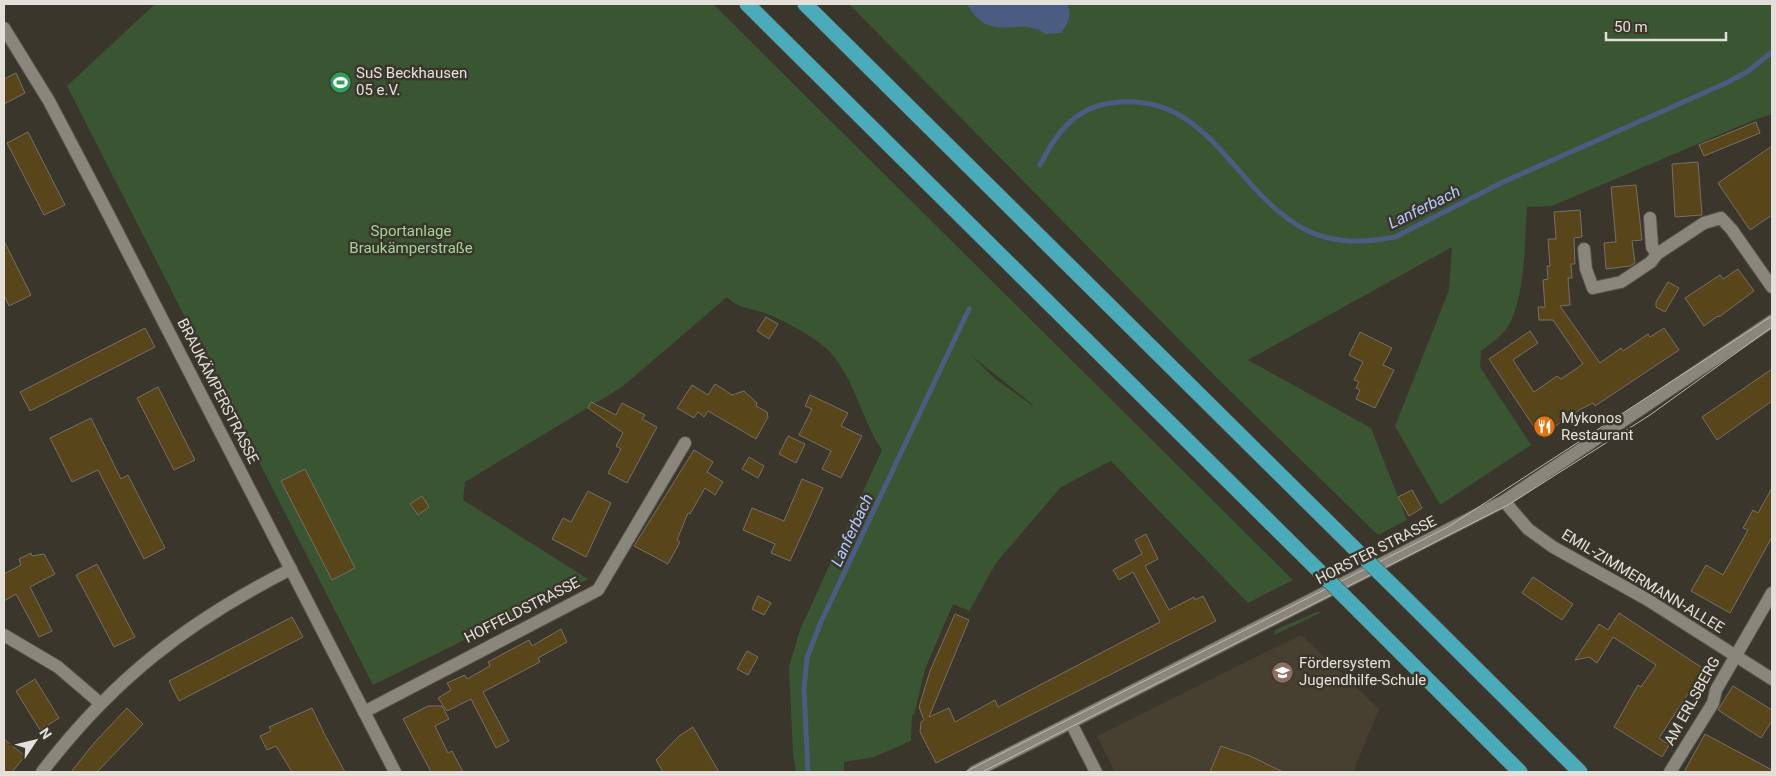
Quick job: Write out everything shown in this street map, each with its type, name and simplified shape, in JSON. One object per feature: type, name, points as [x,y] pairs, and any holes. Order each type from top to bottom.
[{"type":"highway","points":[[747,4],[1520,772]]},
{"type":"highway","points":[[805,4],[1580,772]]},
{"type":"street","name":"BRAUKÄMPERSTRASSE","points":[[4,28],[49,101],[396,772]]},
{"type":"street","points":[[1650,218],[1652,247],[1657,254]]},
{"type":"street","points":[[1584,248],[1586,269],[1593,288],[1621,282],[1650,262],[1657,254],[1704,223],[1721,218],[1732,230],[1772,286]]},
{"type":"street","name":"HORSTER STRASSE","points":[[974,772],[1504,501],[1772,321]]},
{"type":"street","name":"HOFFELDSTRASSE","points":[[364,712],[598,590],[685,443]]},
{"type":"street","name":"EMIL-ZIMMERMANN-ALLEE","points":[[1504,501],[1528,528],[1553,547],[1648,600],[1772,679]]},
{"type":"street","points":[[42,772],[66,740],[100,703],[124,679],[159,650],[193,625],[228,603],[291,569]]},
{"type":"street","name":"AM ERLSBERG","points":[[1670,772],[1713,703],[1716,690],[1772,594]]},
{"type":"street","points":[[4,635],[58,668],[100,703]]},
{"type":"street","points":[[1071,723],[1096,772]]},
{"type":"shaded area","name":"Fördersystem Jugendhilfe-Schule","points":[[1301,635],[1379,709],[1353,772],[1115,772],[1097,736]]},
{"type":"green space","name":"Sportanlage Braukämperstraße","points":[[155,4],[713,4],[1293,580],[1248,603],[1111,461],[1061,487],[996,563],[969,611],[953,604],[925,669],[914,715],[912,715],[911,741],[874,757],[844,762],[844,772],[796,772],[793,753],[789,667],[800,630],[882,450],[846,375],[830,352],[817,341],[790,325],[765,313],[741,306],[727,297],[622,387],[465,482],[463,500],[588,579],[373,685],[67,86]],"holes":[[[971,355],[1033,405],[994,378]]]},
{"type":"green space","points":[[849,4],[1772,4],[1772,114],[1552,206],[1527,207],[1524,265],[1516,308],[1505,330],[1481,351],[1480,367],[1531,445],[1440,505],[1395,426],[1449,290],[1452,247],[1248,360],[1371,428],[1407,520],[1378,535],[1217,378]]},
{"type":"green space","points":[[1317,612],[1322,612],[1274,635],[1275,630]]},
{"type":"water","points":[[967,4],[1067,4],[1070,15],[1061,33],[1045,34],[1025,27],[1005,28],[986,24],[976,17]]},
{"type":"building","points":[[16,73],[25,93],[4,104],[4,79]]},
{"type":"building","points":[[1756,122],[1760,133],[1704,156],[1699,145]]},
{"type":"building","points":[[28,132],[65,205],[44,215],[7,143]]},
{"type":"building","points":[[1772,146],[1772,215],[1750,230],[1718,183]]},
{"type":"building","points":[[1698,162],[1702,215],[1675,217],[1672,164]]},
{"type":"building","points":[[1636,185],[1642,240],[1632,241],[1635,263],[1630,266],[1606,269],[1604,243],[1616,242],[1611,187]]},
{"type":"building","points":[[1580,210],[1582,237],[1574,238],[1575,264],[1571,264],[1572,278],[1568,278],[1570,305],[1560,306],[1600,363],[1621,348],[1623,351],[1648,334],[1650,337],[1664,328],[1679,350],[1595,406],[1593,403],[1581,409],[1540,436],[1489,359],[1530,331],[1538,343],[1513,360],[1534,392],[1557,376],[1561,379],[1583,364],[1553,320],[1539,320],[1538,307],[1545,307],[1543,280],[1548,279],[1547,266],[1550,266],[1548,239],[1556,239],[1554,212]]},
{"type":"building","points":[[4,241],[31,295],[9,306],[4,295]]},
{"type":"building","points":[[1738,269],[1754,291],[1704,326],[1685,298],[1720,275],[1723,279]]},
{"type":"building","points":[[1668,282],[1679,288],[1665,312],[1656,307],[1656,302]]},
{"type":"building","points":[[766,317],[778,324],[769,339],[757,331]]},
{"type":"building","points":[[145,328],[155,347],[30,411],[20,392]]},
{"type":"building","points":[[1360,332],[1392,348],[1383,365],[1394,370],[1375,408],[1356,399],[1360,390],[1356,388],[1359,382],[1354,380],[1363,362],[1349,355]]},
{"type":"building","points":[[1772,369],[1772,401],[1717,440],[1702,417]]},
{"type":"building","points":[[715,384],[732,395],[744,391],[757,403],[756,406],[767,412],[768,417],[756,439],[708,411],[704,417],[698,412],[694,418],[677,408],[692,385],[708,395]]},
{"type":"building","points":[[158,387],[195,460],[174,470],[137,398]]},
{"type":"building","points":[[810,395],[848,413],[841,426],[862,436],[841,478],[822,469],[831,451],[799,435],[812,409],[805,406]]},
{"type":"building","points":[[591,402],[616,415],[622,403],[645,415],[642,419],[657,427],[627,483],[608,473],[621,449],[616,446],[623,433],[588,408]]},
{"type":"building","points":[[91,418],[121,479],[128,475],[165,548],[144,559],[98,470],[72,482],[50,438]]},
{"type":"building","points":[[788,436],[805,444],[796,463],[779,454]]},
{"type":"building","points":[[694,450],[713,462],[707,472],[723,482],[715,495],[705,488],[690,514],[688,513],[677,540],[680,542],[668,564],[634,546]]},
{"type":"building","points":[[749,457],[764,466],[758,478],[742,469]]},
{"type":"building","points":[[305,469],[355,568],[332,580],[281,481]]},
{"type":"building","points":[[802,479],[823,488],[790,561],[771,553],[775,544],[743,530],[752,508],[784,521]]},
{"type":"building","points":[[1772,488],[1772,537],[1730,613],[1691,591],[1706,565],[1723,575],[1748,530],[1743,528],[1753,510],[1758,513]]},
{"type":"building","points":[[1412,490],[1422,508],[1409,516],[1398,497]]},
{"type":"building","points":[[588,491],[611,503],[586,557],[552,539],[563,518],[571,522]]},
{"type":"building","points":[[422,496],[429,507],[418,515],[410,504]]},
{"type":"building","points":[[1146,534],[1158,559],[1145,566],[1169,610],[1194,597],[1195,600],[1203,596],[1216,621],[936,763],[920,732],[921,722],[924,720],[919,707],[930,671],[955,614],[969,620],[929,717],[949,708],[955,722],[995,700],[998,707],[1160,622],[1133,572],[1119,580],[1113,570],[1142,554],[1135,540]]},
{"type":"building","points":[[31,553],[32,556],[44,554],[55,574],[30,587],[52,631],[39,637],[16,594],[4,601],[4,574],[21,565],[19,559]]},
{"type":"building","points":[[97,564],[135,637],[114,647],[76,575]]},
{"type":"building","points":[[1533,577],[1573,604],[1562,620],[1522,593]]},
{"type":"building","points":[[758,596],[771,603],[764,615],[752,609]]},
{"type":"building","points":[[1619,613],[1704,669],[1659,738],[1669,745],[1662,757],[1614,727],[1638,685],[1641,687],[1656,665],[1613,637],[1597,663],[1589,657],[1575,660],[1599,624],[1608,630]]},
{"type":"building","points":[[292,617],[303,637],[179,701],[169,681]]},
{"type":"building","points":[[561,629],[567,642],[538,658],[540,662],[483,692],[509,741],[496,748],[471,699],[447,711],[438,698],[451,690],[447,683],[465,675],[467,679],[490,666],[488,662],[529,640],[532,646]]},
{"type":"building","points":[[747,651],[758,657],[748,675],[737,669]]},
{"type":"building","points":[[35,679],[59,718],[40,730],[16,691]]},
{"type":"building","points":[[1733,686],[1772,710],[1772,721],[1761,738],[1718,710]]},
{"type":"building","points":[[428,706],[442,706],[449,719],[435,726],[448,753],[452,751],[463,772],[431,772],[403,719]]},
{"type":"building","points":[[127,708],[143,724],[97,772],[71,772],[95,742]]},
{"type":"building","points":[[312,708],[345,772],[292,772],[276,746],[267,750],[260,736],[271,731],[269,727]]},
{"type":"building","points":[[693,727],[719,772],[663,772],[656,760],[679,736]]},
{"type":"building","points":[[1705,734],[1772,770],[1772,772],[1684,772]]},
{"type":"building","points":[[4,739],[25,756],[12,772],[4,772]]},
{"type":"building","points":[[1221,746],[1250,756],[1283,772],[1210,772]]},
{"type":"waterway","name":"Lanferbach","points":[[1040,165],[1059,134],[1076,117],[1086,111],[1111,103],[1145,103],[1173,112],[1197,127],[1280,213],[1306,230],[1317,235],[1339,240],[1383,239],[1395,237],[1503,182],[1724,84],[1747,72],[1772,52]]},
{"type":"waterway","name":"Lanferbach","points":[[808,772],[804,689],[807,658],[820,624],[969,309]]},
{"type":"tram line","points":[[965,772],[1448,527],[1772,316]]},
{"type":"tram line","points":[[984,771],[1508,505],[1650,415],[1772,327]]},
{"type":"place","name":"SuS Beckhausen 05 e.V.","points":[[340,82]]},
{"type":"place","name":"Mykonos Restaurant","points":[[1545,427]]},
{"type":"place","name":"Fördersystem Jugendhilfe-Schule","points":[[1283,672]]}]
